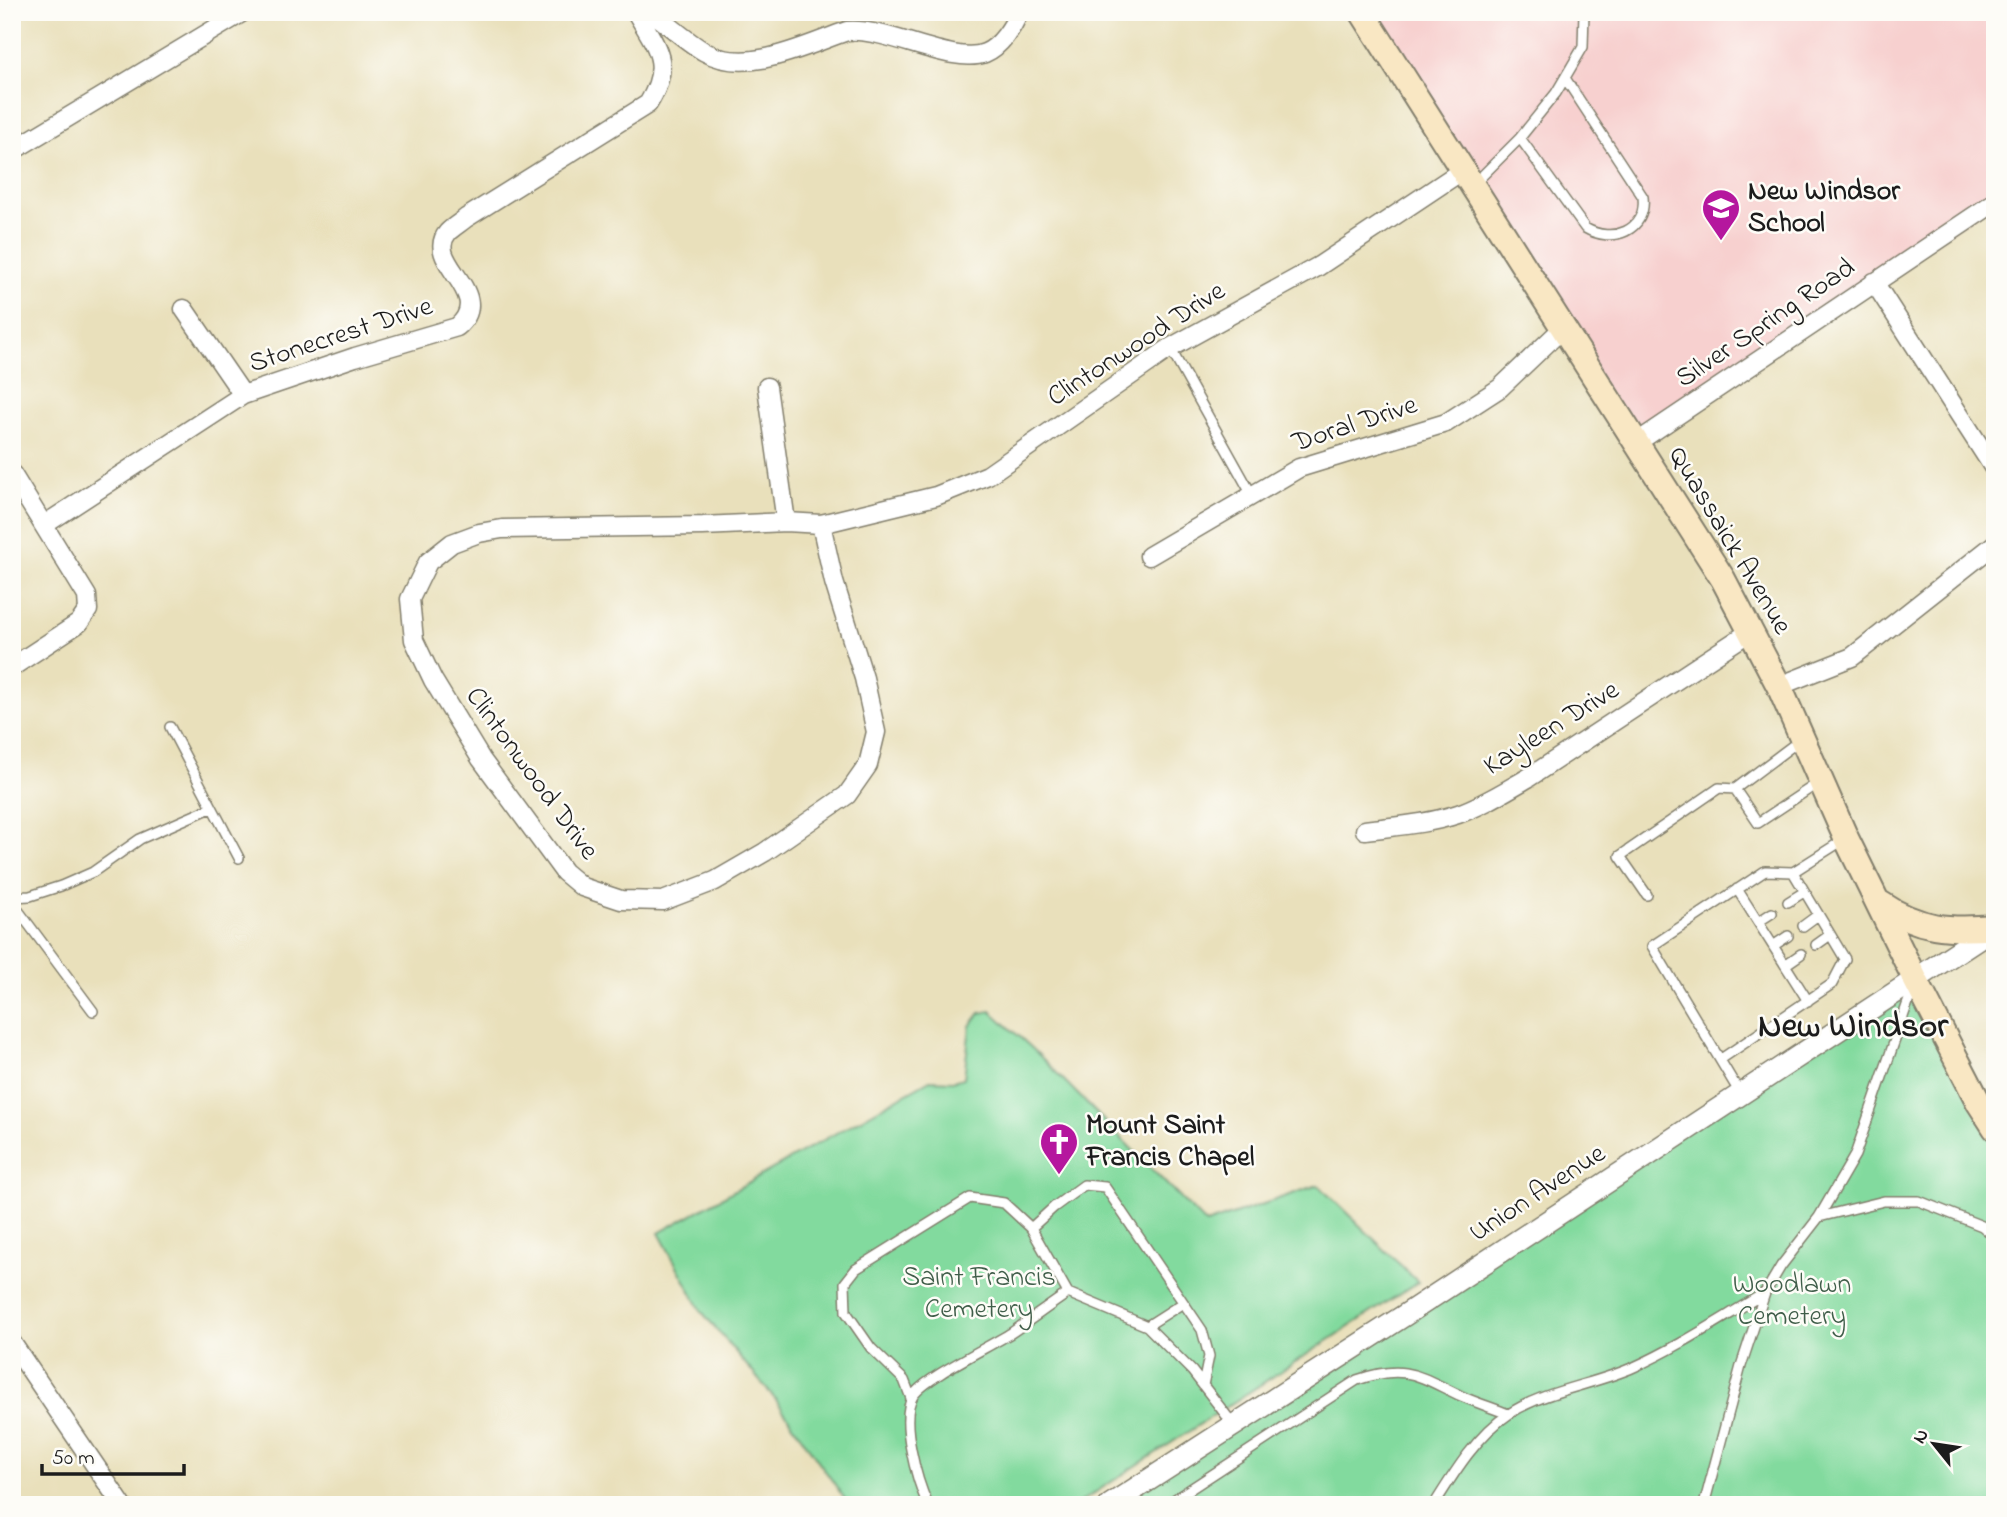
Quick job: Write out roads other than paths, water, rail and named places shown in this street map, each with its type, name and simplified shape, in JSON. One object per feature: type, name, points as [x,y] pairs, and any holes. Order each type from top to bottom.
[{"type":"main road","name":"Quassaick Avenue","points":[[1362,12],[1724,579],[1779,686],[1846,838],[1916,981],[1995,1128]]},
{"type":"main road","points":[[1880,903],[1910,920],[1937,927],[1962,930],[1995,927]]},
{"type":"street","points":[[12,151],[243,12]]},
{"type":"street","name":"Stonecrest Drive","points":[[44,525],[243,395],[355,357],[457,327],[470,308],[468,295],[443,250],[446,234],[466,218],[648,104],[658,88],[663,67],[657,47],[636,12]]},
{"type":"street","points":[[652,12],[706,53],[730,62],[756,61],[847,31],[860,30],[959,56],[985,54],[1002,40],[1019,12]]},
{"type":"street","name":"Clintonwood Drive","points":[[821,524],[834,582],[864,678],[876,732],[868,765],[847,795],[765,852],[715,881],[663,901],[621,900],[582,887],[564,872],[481,759],[428,670],[414,640],[410,599],[428,562],[452,543],[479,533],[502,529],[786,522],[821,524],[936,496],[988,475],[1170,348],[1319,266],[1468,178]]},
{"type":"street","name":"Silver Spring Road","points":[[1636,443],[1995,202]]},
{"type":"street","points":[[1874,282],[1995,470]]},
{"type":"street","points":[[184,309],[243,395]]},
{"type":"street","name":"Doral Drive","points":[[1149,556],[1299,468],[1446,423],[1500,388],[1564,327]]},
{"type":"street","points":[[768,387],[786,522]]},
{"type":"street","points":[[12,474],[87,596],[88,610],[79,624],[12,667]]},
{"type":"street","points":[[1779,686],[1852,657],[1995,544]]},
{"type":"street","name":"Kayleen Drive","points":[[1365,830],[1426,822],[1460,814],[1494,798],[1751,631]]},
{"type":"street","name":"Union Avenue","points":[[1110,1505],[1995,927]]},
{"type":"street","points":[[12,1343],[122,1505]]},
{"type":"lane","points":[[1468,178],[1520,138],[1556,93],[1583,47],[1584,12]]},
{"type":"lane","points":[[1520,138],[1585,228],[1595,234],[1611,235],[1626,232],[1637,224],[1644,210],[1643,197],[1565,78]]},
{"type":"lane","points":[[1170,348],[1252,495]]},
{"type":"lane","points":[[170,727],[239,858]]},
{"type":"lane","points":[[1647,895],[1620,856],[1718,788],[1735,789],[1802,738]]},
{"type":"lane","points":[[1735,789],[1758,823],[1821,781]]},
{"type":"lane","points":[[93,1011],[12,899],[61,887],[93,872],[140,839],[211,807]]},
{"type":"lane","points":[[1741,1095],[1653,946],[1765,871],[1793,872],[1846,838]]},
{"type":"lane","points":[[1721,1059],[1832,984],[1845,959],[1793,872]]},
{"type":"lane","points":[[1737,890],[1808,1001]]},
{"type":"lane","points":[[1788,902],[1804,892]]},
{"type":"lane","points":[[1758,922],[1772,913]]},
{"type":"lane","points":[[1803,926],[1818,915]]},
{"type":"lane","points":[[1816,945],[1830,935]]},
{"type":"lane","points":[[1773,946],[1788,936]]},
{"type":"lane","points":[[1785,965],[1801,954]]},
{"type":"lane","points":[[1704,1505],[1741,1366],[1765,1293],[1781,1266],[1819,1217],[1855,1155],[1916,981]]},
{"type":"lane","points":[[1031,1228],[1084,1185],[1105,1187],[1202,1330],[1209,1356],[1203,1385]]},
{"type":"lane","points":[[928,1505],[913,1461],[907,1428],[911,1398],[904,1380],[871,1348],[846,1312],[845,1283],[856,1269],[970,1198],[1004,1203],[1031,1228],[1068,1293],[1147,1326],[1192,1371],[1234,1425]]},
{"type":"lane","points":[[1819,1217],[1885,1201],[1919,1201],[1982,1226],[1995,1237]]},
{"type":"lane","points":[[911,1398],[924,1383],[1013,1332],[1068,1293]]},
{"type":"lane","points":[[1434,1505],[1462,1462],[1508,1414],[1540,1399],[1634,1367],[1765,1293]]},
{"type":"lane","points":[[1147,1326],[1183,1303]]},
{"type":"lane","points":[[1167,1505],[1345,1387],[1377,1373],[1398,1371],[1415,1374],[1508,1414]]},
{"type":"place","name":"New Windsor School","points":[[1721,242]]},
{"type":"place","name":"Mount Saint Francis Chapel","points":[[1059,1176]]},
{"type":"district","name":"New Windsor","points":[[1853,1027]]},
{"type":"park label","name":"Saint Francis Cemetery","points":[[979,1294]]},
{"type":"park label","name":"Woodlawn Cemetery","points":[[1792,1301]]}]
